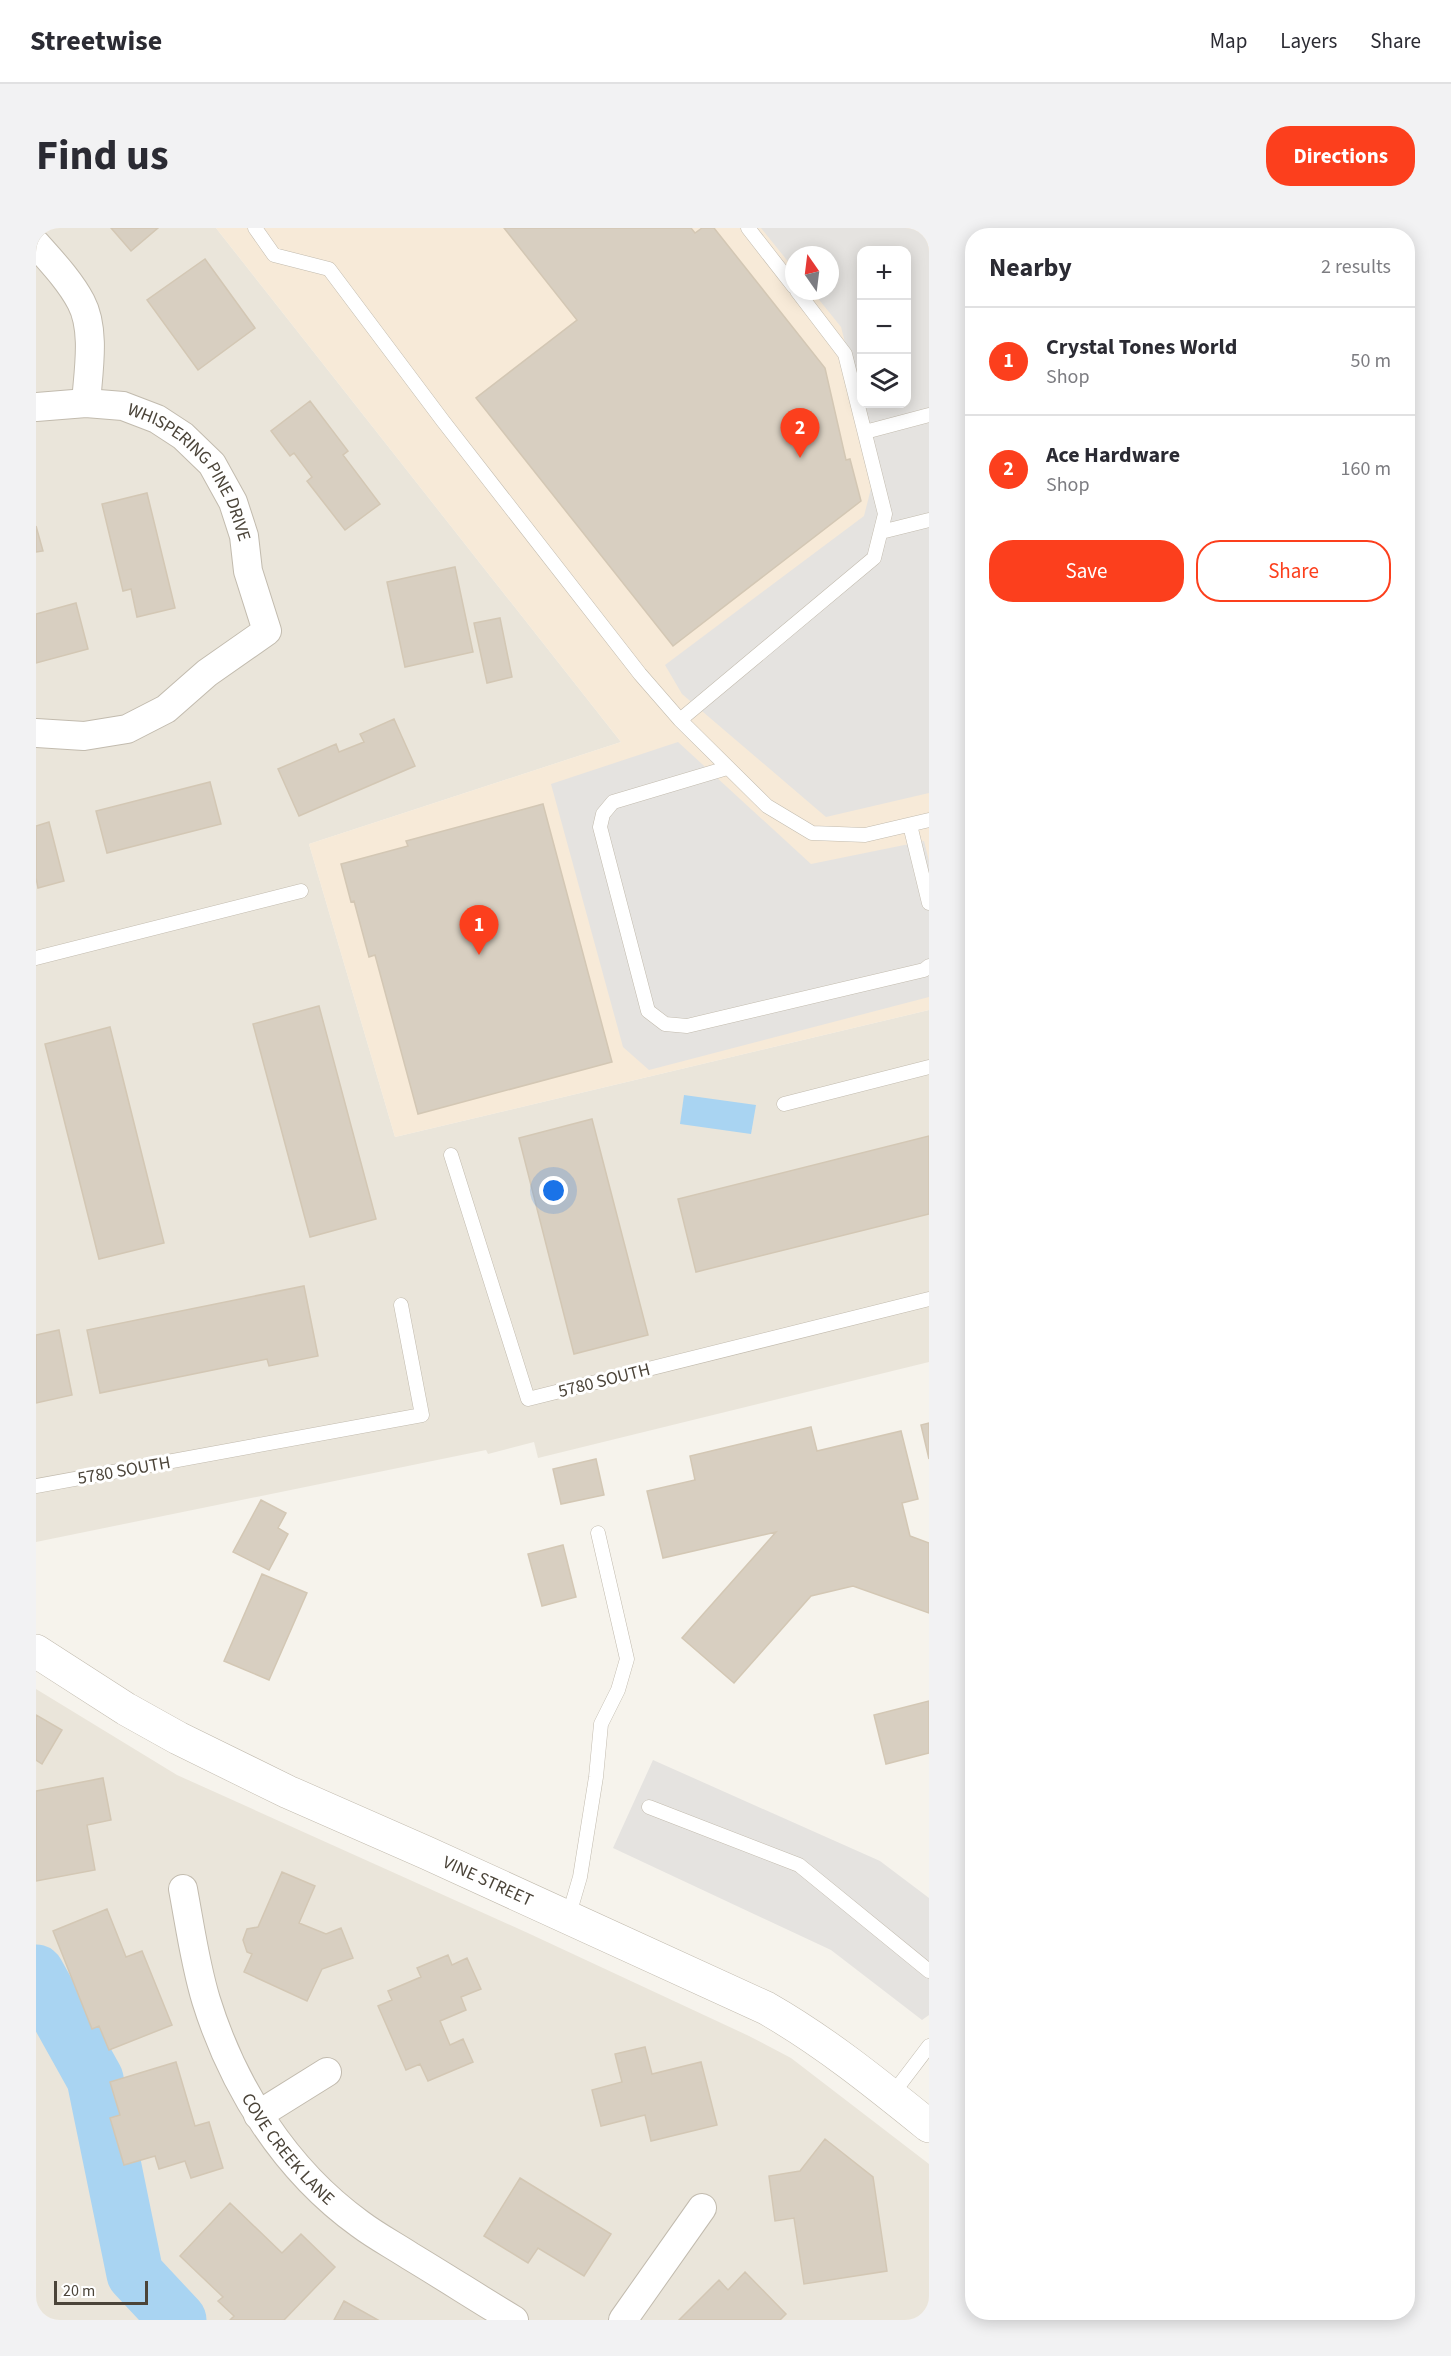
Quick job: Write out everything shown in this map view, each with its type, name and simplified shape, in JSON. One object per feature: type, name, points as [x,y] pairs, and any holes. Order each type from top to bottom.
[{"type":"street","points":[[36,244],[65,278],[82,304],[90,338],[86,403]]},
{"type":"street","name":"WHISPERING PINE DRIVE","points":[[36,407],[86,403],[123,406],[157,419],[183,436],[212,464],[233,502],[244,536],[248,571],[267,631],[207,673],[166,709],[128,729],[84,736],[36,733]]},
{"type":"street","name":"VINE STREET","points":[[36,1651],[126,1709],[288,1792],[766,2008],[797,2025],[929,2126]]},
{"type":"street","name":"COVE CREEK LANE","points":[[183,1889],[194,1951],[206,1999],[228,2061],[258,2115],[320,2191],[360,2225],[514,2320]]},
{"type":"street","points":[[258,2115],[327,2072]]},
{"type":"street","points":[[623,2320],[702,2208]]},
{"type":"lane","points":[[255,228],[274,255],[329,269],[443,421],[596,617],[680,720],[766,806],[812,833],[865,835],[929,820]]},
{"type":"lane","points":[[748,228],[785,275]]},
{"type":"lane","points":[[680,720],[874,558],[885,514],[845,354],[804,300]]},
{"type":"lane","points":[[865,432],[929,415]]},
{"type":"lane","points":[[881,532],[929,520]]},
{"type":"lane","points":[[727,768],[613,802],[603,814],[600,827],[648,1011],[665,1024],[687,1026],[924,970],[929,966]]},
{"type":"lane","points":[[910,825],[929,903]]},
{"type":"lane","points":[[36,958],[301,891]]},
{"type":"lane","points":[[784,1104],[929,1067]]},
{"type":"lane","name":"5780 SOUTH","points":[[451,1155],[528,1400],[929,1299]]},
{"type":"lane","name":"5780 SOUTH","points":[[36,1486],[422,1415],[401,1305]]},
{"type":"lane","points":[[568,1918],[580,1877],[597,1776],[601,1724],[618,1690],[627,1659],[598,1533]]},
{"type":"lane","points":[[649,1807],[799,1865],[929,1971]]},
{"type":"lane","points":[[891,2096],[929,2046]]},
{"type":"shaded area","points":[[36,228],[216,228],[621,742],[309,844],[395,1137],[929,1010],[929,1362],[538,1458],[534,1442],[488,1454],[486,1450],[36,1542]]},
{"type":"shaded area","points":[[216,228],[929,228],[929,1010],[395,1137],[309,844],[621,742]]},
{"type":"shaded area","points":[[761,228],[929,228],[929,793],[826,817],[682,694],[665,665],[864,516],[877,465],[862,408],[911,408],[911,246],[857,246],[857,388],[841,327],[819,300],[839,300],[839,246],[785,246],[785,258]]},
{"type":"shaded area","points":[[678,742],[811,864],[924,841],[929,861],[929,997],[649,1070],[623,1047],[551,784]]},
{"type":"shaded area","points":[[36,1689],[177,1775],[530,1934],[749,2036],[791,2058],[929,2164],[929,2320],[36,2320]]},
{"type":"shaded area","points":[[653,1760],[880,1861],[929,1898],[929,2015],[922,2020],[831,1950],[613,1848]]},
{"type":"water","points":[[684,1095],[756,1105],[751,1134],[680,1124]]},
{"type":"building","points":[[111,228],[158,228],[131,251]]},
{"type":"building","points":[[504,228],[691,228],[695,233],[702,228],[714,228],[825,368],[846,460],[850,459],[861,501],[673,646],[476,398],[577,320]]},
{"type":"building","points":[[205,259],[255,328],[198,370],[147,300]]},
{"type":"building","points":[[310,401],[348,451],[343,455],[380,504],[345,530],[307,481],[312,477],[294,453],[290,456],[271,431]]},
{"type":"building","points":[[147,493],[175,608],[137,617],[131,589],[123,591],[102,504]]},
{"type":"building","points":[[36,526],[43,551],[36,552]]},
{"type":"building","points":[[455,567],[473,652],[405,667],[387,582]]},
{"type":"building","points":[[76,603],[88,649],[36,663],[36,614]]},
{"type":"building","points":[[500,618],[512,677],[487,683],[474,623]]},
{"type":"building","points":[[394,719],[415,766],[299,816],[278,769],[336,744],[339,752],[364,742],[360,734]]},
{"type":"building","points":[[210,782],[221,824],[107,853],[96,811]]},
{"type":"building","points":[[543,804],[612,1062],[418,1114],[375,955],[369,957],[341,864],[408,846],[406,841]]},
{"type":"building","points":[[49,822],[64,881],[38,888],[36,826]]},
{"type":"building","points":[[319,1006],[376,1219],[310,1237],[253,1024]]},
{"type":"building","points":[[110,1027],[164,1243],[99,1259],[45,1044]]},
{"type":"building","points":[[592,1119],[648,1335],[574,1354],[519,1138]]},
{"type":"building","points":[[929,1136],[929,1214],[696,1272],[678,1199]]},
{"type":"building","points":[[304,1286],[318,1356],[269,1366],[267,1359],[100,1393],[87,1330]]},
{"type":"building","points":[[59,1330],[72,1395],[36,1403],[36,1335]]},
{"type":"building","points":[[929,1423],[929,1459],[921,1425]]},
{"type":"building","points":[[811,1427],[817,1451],[901,1431],[918,1499],[902,1503],[910,1536],[929,1543],[929,1613],[853,1586],[811,1596],[734,1683],[682,1638],[776,1532],[663,1558],[647,1491],[695,1480],[690,1456]]},
{"type":"building","points":[[596,1459],[604,1495],[561,1504],[553,1469]]},
{"type":"building","points":[[261,1500],[286,1513],[278,1528],[288,1534],[269,1570],[233,1552]]},
{"type":"building","points":[[563,1545],[576,1597],[542,1606],[528,1554]]},
{"type":"building","points":[[262,1574],[307,1593],[269,1680],[224,1661]]},
{"type":"building","points":[[929,1701],[929,1753],[886,1764],[874,1715]]},
{"type":"building","points":[[36,1715],[62,1730],[42,1764],[36,1760]]},
{"type":"building","points":[[103,1778],[111,1820],[87,1825],[95,1870],[36,1881],[36,1791]]},
{"type":"building","points":[[282,1872],[315,1886],[299,1923],[326,1934],[341,1928],[353,1958],[322,1969],[307,2001],[244,1972],[252,1954],[247,1952],[243,1940],[247,1929],[258,1927]]},
{"type":"building","points":[[107,1909],[126,1957],[142,1951],[172,2025],[109,2050],[99,2026],[92,2029],[53,1931]]},
{"type":"building","points":[[448,1955],[452,1965],[467,1958],[481,1989],[461,1997],[466,2010],[440,2021],[450,2045],[463,2039],[473,2062],[428,2081],[420,2064],[406,2070],[378,2006],[392,2000],[388,1991],[421,1977],[417,1968]]},
{"type":"building","points":[[645,2047],[652,2074],[701,2062],[717,2125],[651,2141],[645,2115],[601,2126],[592,2090],[622,2082],[615,2054]]},
{"type":"building","points":[[176,2062],[195,2126],[209,2122],[223,2168],[191,2178],[185,2161],[159,2169],[155,2156],[124,2165],[110,2118],[120,2115],[110,2082]]},
{"type":"building","points":[[825,2139],[873,2177],[887,2271],[804,2284],[794,2218],[775,2221],[769,2176],[800,2171]]},
{"type":"building","points":[[520,2178],[611,2234],[584,2276],[538,2248],[528,2263],[484,2236]]},
{"type":"building","points":[[230,2203],[282,2253],[301,2234],[335,2267],[284,2320],[230,2320],[234,2316],[218,2301],[223,2297],[180,2256]]},
{"type":"building","points":[[745,2272],[786,2314],[780,2320],[679,2320],[719,2280],[728,2290]]},
{"type":"building","points":[[344,2301],[378,2320],[334,2320]]},
{"type":"waterway","points":[[36,1973],[95,2079],[135,2274],[178,2320]]},
{"type":"place","name":"Ace Hardware","points":[[800,458]]},
{"type":"place","name":"Crystal Tones World","points":[[479,955]]}]
